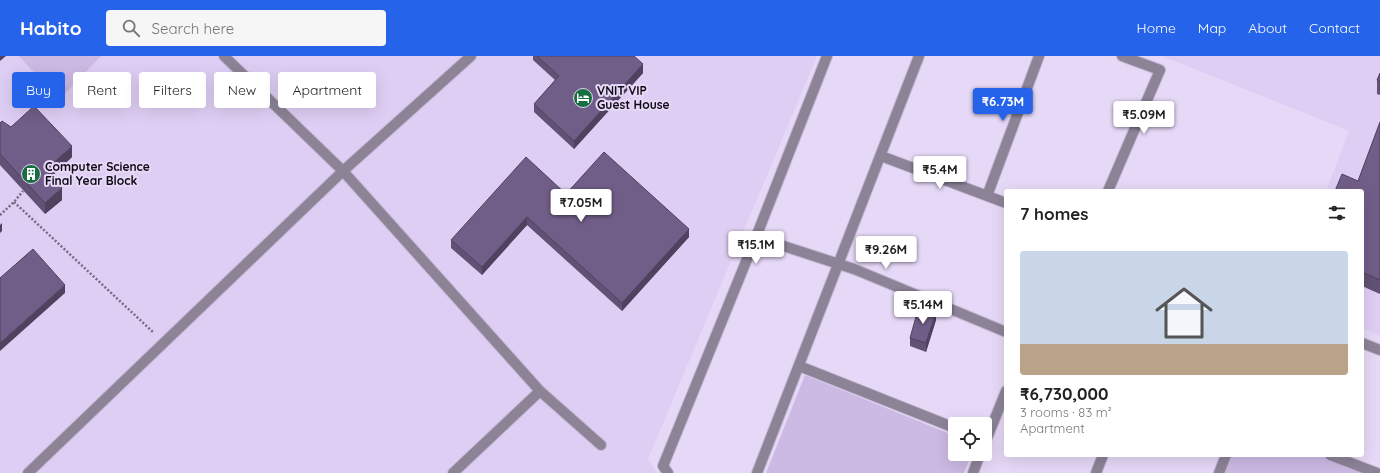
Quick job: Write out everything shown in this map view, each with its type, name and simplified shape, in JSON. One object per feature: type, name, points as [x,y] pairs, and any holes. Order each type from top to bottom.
[{"type":"street","points":[[224,56],[343,171],[540,391],[601,445]]},
{"type":"street","points":[[28,473],[343,171],[471,56]]},
{"type":"street","points":[[668,473],[663,466],[756,237],[827,56]]},
{"type":"street","points":[[757,473],[840,264],[919,56]]},
{"type":"street","points":[[987,196],[1040,56]]},
{"type":"street","points":[[1109,189],[1160,70],[1122,56]]},
{"type":"street","points":[[881,156],[1004,202]]},
{"type":"street","points":[[756,237],[854,269],[1004,331]]},
{"type":"street","points":[[1364,344],[1380,350]]},
{"type":"street","points":[[799,366],[948,425]]},
{"type":"street","points":[[453,473],[540,391]]},
{"type":"street","points":[[992,424],[1004,396]]},
{"type":"street","points":[[1096,473],[1102,457]]},
{"type":"street","points":[[1219,473],[1225,457]]},
{"type":"street","points":[[1335,457],[1377,473]]},
{"type":"street","points":[[973,473],[977,461]]},
{"type":"path","points":[[0,215],[23,191]]},
{"type":"path","points":[[14,202],[164,343]]},
{"type":"shaded area","points":[[0,56],[817,56],[648,459],[657,473],[0,473]]},
{"type":"shaded area","points":[[19,56],[101,56],[86,72],[73,72],[73,85],[65,94],[65,72],[34,72]]},
{"type":"shaded area","points":[[1162,56],[1380,56],[1380,336],[1364,329],[1364,189],[1327,189],[1349,131]]},
{"type":"shaded area","points":[[805,375],[948,433],[948,461],[969,461],[964,473],[766,473]]},
{"type":"shaded area","points":[[1227,457],[1326,457],[1370,473],[1221,473]]},
{"type":"building","name":"VNIT VIP Guest House","points":[[537,56],[634,56],[643,64],[574,141],[534,104],[559,76]]},
{"type":"building","points":[[1380,73],[1380,81],[1377,80]]},
{"type":"building","name":"Computer Science Final Year Block","points":[[32,108],[36,108],[72,146],[46,170],[62,188],[45,203],[0,154],[0,123],[2,121],[11,127]]},
{"type":"building","points":[[1380,122],[1380,280],[1364,273],[1364,189],[1336,189],[1342,174],[1358,181]]},
{"type":"building","points":[[604,152],[689,229],[622,303],[527,217],[482,267],[451,240],[526,157],[566,194]]},
{"type":"building","points":[[33,249],[65,285],[0,343],[0,278]]},
{"type":"building","points":[[919,306],[936,312],[926,343],[910,338]]},
{"type":"place","name":"VNIT VIP Guest House","points":[[583,98]]},
{"type":"place","name":"Computer Science Final Year Block","points":[[31,174]]}]
